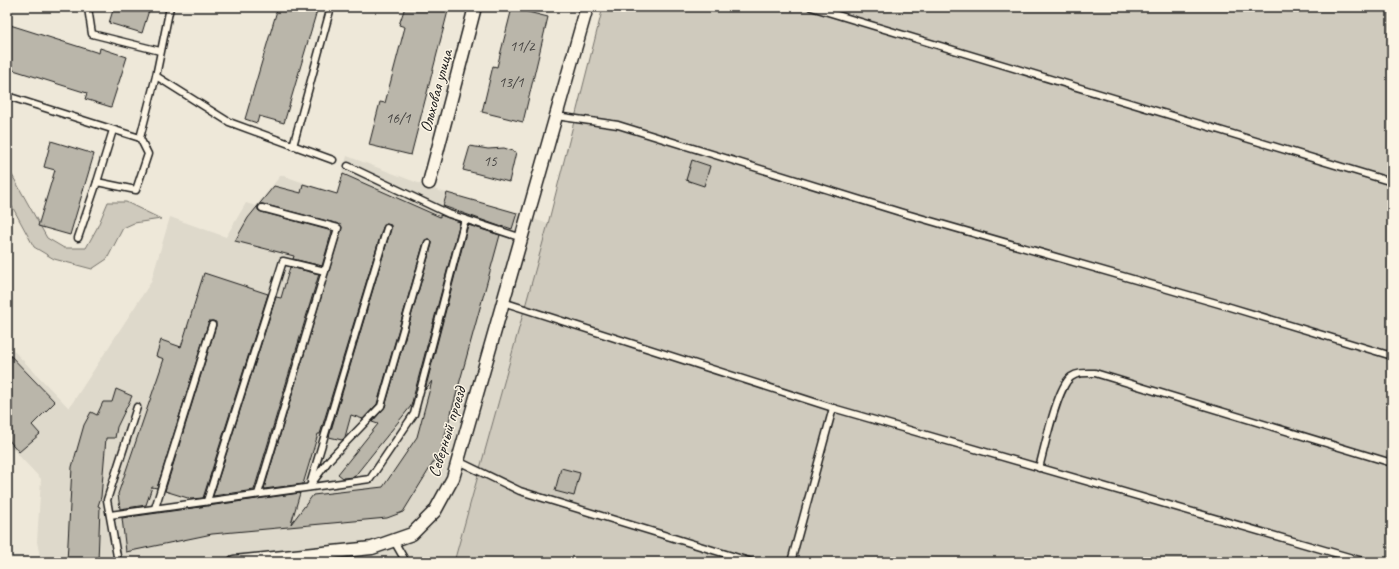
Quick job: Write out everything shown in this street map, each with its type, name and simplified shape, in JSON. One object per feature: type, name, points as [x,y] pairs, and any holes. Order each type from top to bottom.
[{"type":"street","name":"Ольховая улица","points":[[429,183],[475,7]]},
{"type":"street","name":"Северный проезд","points":[[234,562],[372,548],[412,534],[435,511],[453,478],[588,7]]},
{"type":"lane","points":[[86,7],[88,8],[92,34],[160,51]]},
{"type":"lane","points":[[97,182],[136,190],[148,154],[140,138],[156,76],[170,7]]},
{"type":"lane","points":[[294,146],[331,7]]},
{"type":"lane","points":[[811,7],[1392,182]]},
{"type":"lane","points":[[156,76],[229,122],[333,160]]},
{"type":"lane","points":[[7,96],[140,138]]},
{"type":"lane","points":[[556,116],[618,125],[903,212],[1392,356]]},
{"type":"lane","points":[[78,238],[97,182],[112,130]]},
{"type":"lane","points":[[348,166],[449,214],[465,219],[520,242]]},
{"type":"lane","points":[[258,494],[338,228],[262,208]]},
{"type":"lane","points":[[110,515],[370,479],[414,414],[465,219]]},
{"type":"lane","points":[[310,487],[387,228]]},
{"type":"lane","points":[[310,487],[329,460],[381,406],[428,243]]},
{"type":"lane","points":[[207,501],[283,261],[325,272]]},
{"type":"lane","points":[[503,302],[833,408],[1366,562]]},
{"type":"lane","points":[[155,508],[212,325]]},
{"type":"lane","points":[[1039,468],[1060,393],[1069,378],[1079,373],[1095,373],[1392,463]]},
{"type":"lane","points":[[118,562],[107,500],[137,407]]},
{"type":"lane","points":[[791,562],[833,408]]},
{"type":"lane","points":[[458,461],[520,490],[752,562]]},
{"type":"lane","points":[[394,540],[406,562]]},
{"type":"shaded area","points":[[603,7],[1392,7],[1392,562],[454,562],[548,224]]},
{"type":"shaded area","points":[[347,156],[439,191],[517,213],[548,224],[454,562],[41,562],[37,542],[41,479],[7,443],[7,344],[69,408],[151,282],[170,217],[226,237],[246,203],[256,206],[281,175],[337,194]]},
{"type":"shaded area","points":[[7,166],[47,238],[64,248],[86,248],[97,228],[108,202],[126,202],[161,219],[134,223],[123,228],[107,259],[92,269],[54,259],[34,247],[7,197]]},
{"type":"building","points":[[114,7],[150,7],[142,33],[109,23]]},
{"type":"building","points":[[278,7],[318,7],[284,123],[259,116],[257,123],[245,119]]},
{"type":"building","points":[[405,7],[449,7],[411,155],[369,145],[380,102],[385,103],[405,27],[399,25]]},
{"type":"building","points":[[512,8],[548,17],[523,122],[482,112],[493,66],[497,67]]},
{"type":"building","points":[[7,24],[99,53],[100,48],[127,57],[111,107],[85,99],[87,93],[7,68]]},
{"type":"building","points":[[51,141],[94,154],[70,235],[38,226],[55,170],[44,167]]},
{"type":"building","points":[[470,146],[488,149],[504,148],[516,152],[509,182],[463,170]]},
{"type":"building","points":[[692,160],[710,166],[704,186],[686,180]]},
{"type":"building","points":[[343,174],[440,217],[440,215],[460,222],[411,406],[354,477],[343,478],[338,474],[378,424],[372,422],[385,407],[432,244],[430,239],[427,239],[424,242],[377,404],[363,419],[351,415],[345,437],[342,440],[329,437],[391,229],[391,225],[386,224],[383,227],[320,434],[318,434],[303,484],[264,489],[342,227],[339,224],[263,204],[258,206],[258,210],[261,212],[332,231],[322,266],[293,259],[294,256],[235,241],[248,218],[274,186],[301,193],[303,184],[337,194]]},
{"type":"building","points":[[447,193],[517,213],[512,229],[502,227],[443,206]]},
{"type":"building","points":[[468,225],[500,235],[441,450],[403,512],[387,518],[212,534],[126,552],[122,518],[300,493],[291,524],[313,495],[383,487],[417,437],[432,381],[425,390]]},
{"type":"building","points":[[290,267],[319,274],[254,490],[213,496],[276,297],[281,298]]},
{"type":"building","points":[[204,273],[268,294],[203,498],[191,499],[165,491],[216,326],[216,322],[213,321],[209,321],[157,488],[152,487],[146,505],[120,509],[118,494],[164,359],[156,356],[161,340],[181,347]]},
{"type":"building","points":[[7,352],[55,402],[32,425],[40,434],[19,452],[7,438]]},
{"type":"building","points":[[116,389],[132,396],[117,427],[115,438],[106,438],[101,497],[98,506],[100,507],[98,562],[67,562],[72,467],[84,425],[91,412],[97,415],[103,402],[112,402]]},
{"type":"building","points":[[561,468],[580,473],[574,496],[555,491]]}]
